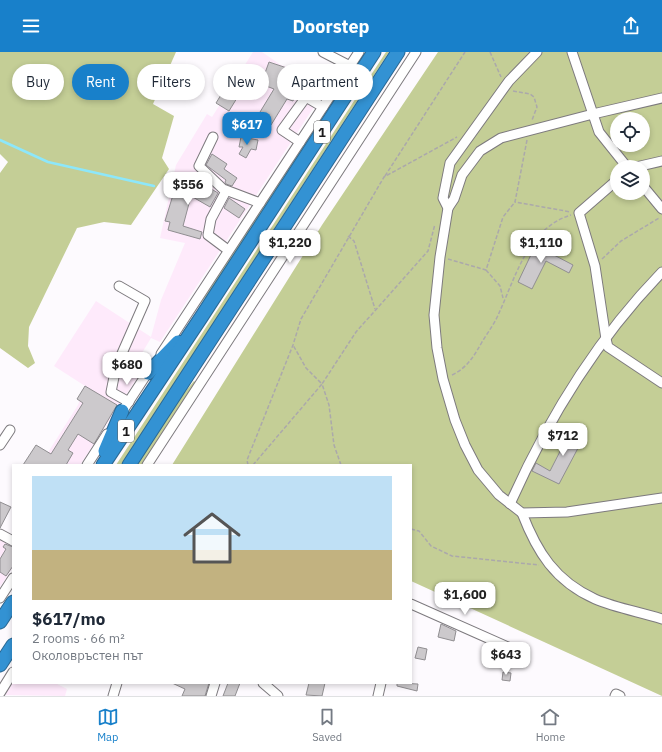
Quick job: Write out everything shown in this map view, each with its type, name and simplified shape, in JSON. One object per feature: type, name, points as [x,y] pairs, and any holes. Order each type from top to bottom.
[{"type":"highway","name":"1","points":[[104,464],[374,52]]},
{"type":"highway","name":"1","points":[[130,464],[398,52]]},
{"type":"highway","points":[[148,373],[202,316]]},
{"type":"highway","points":[[99,464],[126,406]]},
{"type":"highway","points":[[0,622],[12,604]]},
{"type":"highway","points":[[0,665],[12,647]]},
{"type":"street","points":[[323,52],[346,64]]},
{"type":"street","points":[[351,64],[359,52]]},
{"type":"street","points":[[148,464],[416,52]]},
{"type":"street","points":[[448,208],[443,198],[450,163],[505,87],[537,52]]},
{"type":"street","points":[[572,52],[599,132],[621,160]]},
{"type":"street","points":[[300,142],[282,130],[306,97],[323,107]]},
{"type":"street","points":[[662,98],[529,129],[500,138],[480,151],[462,175],[454,199],[448,208],[440,257],[434,315],[437,348],[443,380],[455,420],[478,470],[499,495],[522,513],[545,561],[564,580],[595,598],[662,619]]},
{"type":"street","points":[[88,464],[328,100]]},
{"type":"street","points":[[213,138],[199,166],[226,191],[260,203]]},
{"type":"street","points":[[650,164],[662,161]]},
{"type":"street","points":[[610,186],[579,213],[595,266],[606,340],[608,347],[662,383]]},
{"type":"street","points":[[226,191],[211,219],[208,236],[228,250]]},
{"type":"street","points":[[650,195],[662,210]]},
{"type":"street","points":[[510,504],[536,452],[571,391],[606,340],[662,272]]},
{"type":"street","points":[[119,286],[145,301],[116,367],[111,392],[126,406]]},
{"type":"street","points":[[0,445],[10,430]]},
{"type":"street","points":[[522,513],[566,512],[662,498]]},
{"type":"street","points":[[0,534],[12,540]]},
{"type":"street","points":[[0,598],[12,580]]},
{"type":"street","points":[[412,604],[510,648]]},
{"type":"street","points":[[0,693],[12,674]]},
{"type":"street","points":[[113,696],[117,684]]},
{"type":"street","points":[[211,696],[215,684]]},
{"type":"street","points":[[264,684],[278,696]]},
{"type":"street","points":[[378,696],[381,684]]},
{"type":"path","points":[[248,464],[247,460],[293,345],[301,319],[348,236],[384,177],[465,52]]},
{"type":"path","points":[[486,270],[503,217],[515,202],[529,129],[536,107],[534,97],[524,92],[505,87],[498,74],[490,52]]},
{"type":"path","points":[[384,177],[458,136],[469,135]]},
{"type":"path","points":[[515,202],[579,213]]},
{"type":"path","points":[[443,380],[469,364],[499,312],[534,240],[559,219],[579,213]]},
{"type":"path","points":[[595,266],[621,241],[662,216]]},
{"type":"path","points":[[254,464],[322,384],[356,332],[428,251],[436,221]]},
{"type":"path","points":[[348,236],[354,241],[375,309]]},
{"type":"path","points":[[440,257],[486,270],[500,286],[504,300]]},
{"type":"path","points":[[293,345],[306,368],[322,384],[329,405],[334,445],[341,464]]},
{"type":"path","points":[[412,529],[419,531],[431,546],[452,556],[551,567]]},
{"type":"shaded area","points":[[253,52],[262,52],[280,64],[277,64],[277,100],[319,100],[160,342],[151,338],[139,358],[147,363],[81,464],[41,464],[78,405],[85,386],[54,366],[96,301],[151,337],[161,300],[185,243],[160,238],[176,165],[207,114],[212,117],[223,100],[269,100],[269,64],[245,64]]},
{"type":"shaded area","points":[[0,534],[12,540],[12,569],[0,587]]},
{"type":"shaded area","points":[[12,684],[57,684],[67,689],[65,696],[5,695]]},
{"type":"green space","points":[[0,52],[176,52],[171,64],[137,64],[137,100],[155,100],[153,104],[174,116],[162,158],[169,169],[131,225],[104,222],[77,228],[29,327],[28,346],[35,363],[28,368],[0,348],[0,173],[8,162],[0,154]]},
{"type":"green space","points":[[365,52],[368,52],[360,64],[357,64]]},
{"type":"green space","points":[[386,52],[389,52],[373,77],[373,72]]},
{"type":"green space","points":[[438,52],[662,52],[662,696],[412,581],[412,464],[173,464],[322,225]]},
{"type":"green space","points":[[334,100],[337,100],[225,272],[198,307]]},
{"type":"green space","points":[[355,100],[358,100],[122,464],[117,464]]},
{"type":"green space","points":[[194,381],[196,383],[144,464],[138,464],[181,397]]},
{"type":"building","points":[[269,62],[277,65],[277,100],[286,100],[271,125],[257,117],[267,100],[269,100],[274,89],[269,87]]},
{"type":"building","points":[[218,100],[236,100],[229,111],[216,103]]},
{"type":"building","points":[[241,137],[258,140],[256,150],[251,149],[246,158],[239,154],[243,147],[239,147]]},
{"type":"building","points":[[212,154],[227,164],[224,169],[237,178],[232,186],[226,184],[226,180],[206,165]]},
{"type":"building","points":[[193,178],[218,193],[210,207],[191,196],[183,226],[202,232],[200,239],[168,230],[170,222],[165,221],[177,182],[188,186]]},
{"type":"building","points":[[229,198],[245,209],[239,218],[224,208]]},
{"type":"building","points":[[538,240],[553,248],[551,252],[555,254],[554,255],[573,265],[569,273],[546,261],[532,289],[518,282]]},
{"type":"building","points":[[85,386],[117,405],[94,444],[78,434],[68,450],[73,453],[67,464],[24,464],[36,445],[51,454],[83,403],[77,399]]},
{"type":"building","points":[[573,426],[586,433],[559,484],[532,471],[536,463],[550,471]]},
{"type":"building","points":[[0,502],[11,507],[0,528]]},
{"type":"building","points":[[5,544],[12,547],[12,567],[6,576],[0,572],[0,559],[6,549],[3,547]]},
{"type":"building","points":[[441,624],[456,631],[454,641],[438,637]]},
{"type":"building","points":[[418,647],[427,649],[425,660],[415,658]]},
{"type":"building","points":[[503,672],[511,673],[510,681],[502,680]]},
{"type":"building","points":[[174,684],[209,684],[205,696],[182,696],[185,689]]},
{"type":"building","points":[[228,684],[240,684],[235,696],[223,696]]},
{"type":"building","points":[[309,684],[325,684],[322,696],[306,695]]},
{"type":"building","points":[[397,684],[418,684],[417,691],[397,686]]},
{"type":"waterway","points":[[0,140],[48,162],[154,186]]}]
